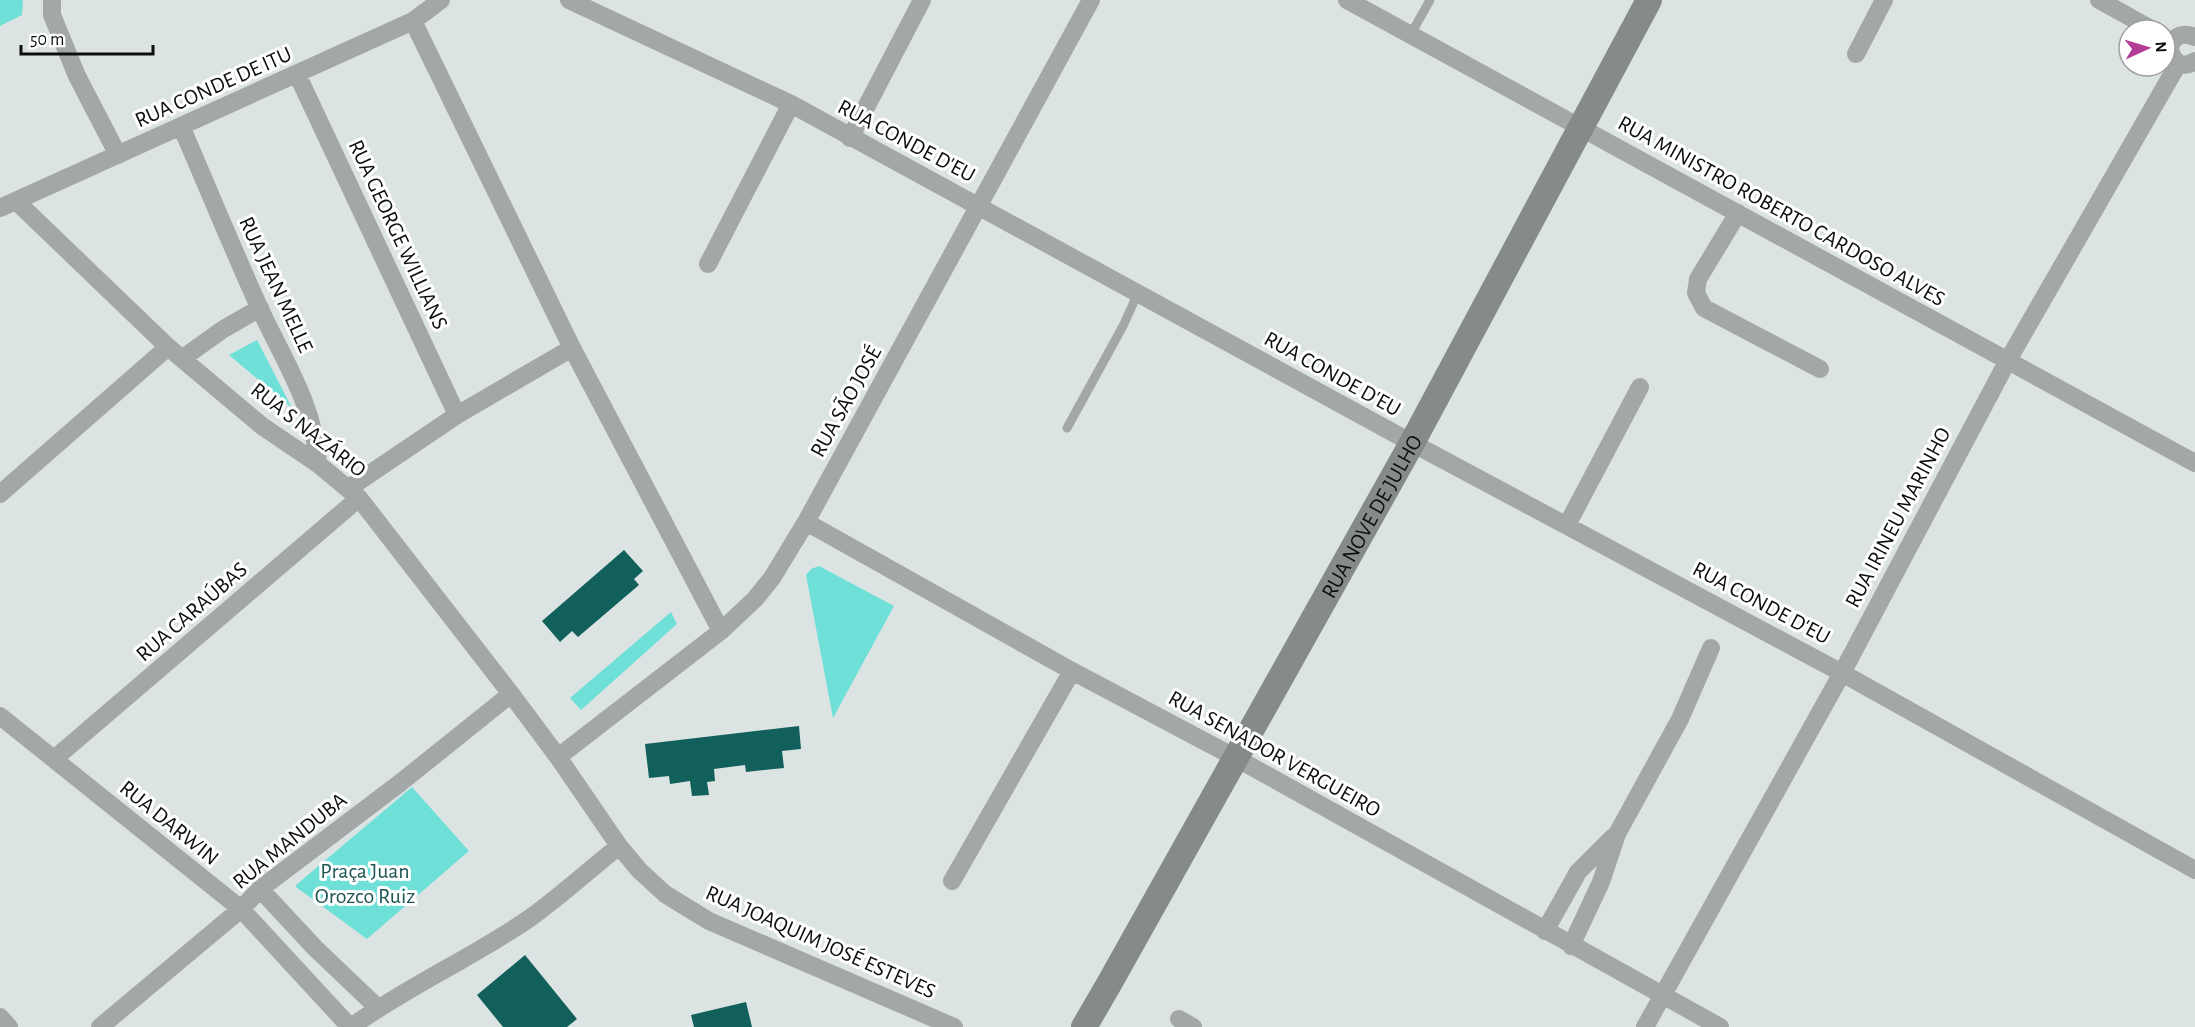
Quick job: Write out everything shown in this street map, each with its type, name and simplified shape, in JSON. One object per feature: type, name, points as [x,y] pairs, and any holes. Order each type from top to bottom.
[{"type":"street","points":[[52,0],[52,15],[77,76],[118,155]]},
{"type":"street","name":"RUA CONDE DE ITU","points":[[8,204],[414,21],[441,0]]},
{"type":"street","name":"RUA CONDE D'EU","points":[[569,0],[791,104],[1412,443],[1842,673],[2195,870]]},
{"type":"street","points":[[850,138],[922,0]]},
{"type":"street","name":"RUA SÃO JOSÉ","points":[[558,757],[721,631],[755,599],[788,554],[1091,0]]},
{"type":"street","name":"RUA MINISTRO ROBERTO CARDOSO ALVES","points":[[1347,0],[2195,463]]},
{"type":"street","name":"RUA NOVE DE JULHO","points":[[1084,1027],[1412,443],[1649,0]]},
{"type":"street","points":[[1856,54],[1884,0]]},
{"type":"street","points":[[2099,0],[2131,18]]},
{"type":"street","points":[[414,21],[572,348],[721,631]]},
{"type":"street","points":[[2177,36],[2193,32]]},
{"type":"street","name":"RUA IRINEU MARINHO","points":[[1645,1027],[1842,673],[2007,362],[2186,63]]},
{"type":"street","name":"RUA GEORGE WILLIANS","points":[[297,74],[457,415]]},
{"type":"street","points":[[708,264],[791,104]]},
{"type":"street","name":"RUA JEAN MELLE","points":[[181,126],[260,308],[300,390],[317,442],[318,464]]},
{"type":"street","name":"RUA S NAZÁRIO","points":[[8,204],[262,426],[318,464],[354,493],[558,757]]},
{"type":"street","points":[[1738,213],[1698,279],[1696,293],[1704,308],[1820,369]]},
{"type":"street","points":[[0,494],[176,353],[260,308]]},
{"type":"street","name":"RUA CARAÚBAS","points":[[54,759],[354,493],[457,415],[572,348]]},
{"type":"street","points":[[1567,525],[1640,387]]},
{"type":"street","name":"RUA SENADOR VERGUEIRO","points":[[806,522],[1720,1027]]},
{"type":"street","points":[[1571,946],[1601,882],[1617,834],[1680,719],[1711,648]]},
{"type":"street","points":[[952,881],[1072,671]]},
{"type":"street","name":"RUA MANDUBA","points":[[100,1027],[241,909],[260,889],[400,783],[511,694]]},
{"type":"street","name":"RUA DARWIN","points":[[1,719],[241,909],[351,1027]]},
{"type":"street","name":"RUA JOAQUIM JOSÉ ESTEVES","points":[[558,757],[619,846],[639,870],[665,894],[709,921],[954,1027]]},
{"type":"street","points":[[1545,931],[1578,872],[1617,834]]},
{"type":"street","points":[[351,1027],[378,1008],[474,953],[531,917],[619,846]]},
{"type":"street","points":[[260,889],[315,948],[378,1008]]},
{"type":"street","points":[[0,1017],[9,1027]]},
{"type":"lane","points":[[1411,34],[1430,0]]},
{"type":"lane","points":[[1067,428],[1123,326],[1138,293]]},
{"type":"green space","points":[[0,0],[23,0],[22,15],[0,26]]},
{"type":"green space","points":[[257,340],[292,408],[229,355]]},
{"type":"green space","points":[[819,566],[894,606],[833,718],[806,575],[811,569]]},
{"type":"green space","points":[[671,612],[677,624],[581,710],[570,698]]},
{"type":"green space","name":"Praça Juan Orozco Ruiz","points":[[412,787],[469,851],[367,939],[296,885]]},
{"type":"building","points":[[624,550],[643,571],[634,579],[639,585],[578,637],[572,631],[560,642],[542,621]]},
{"type":"building","points":[[799,726],[801,749],[782,751],[784,768],[746,772],[745,765],[714,769],[715,781],[707,782],[709,795],[692,796],[690,781],[670,784],[669,776],[649,778],[645,744]]},
{"type":"building","points":[[525,955],[577,1019],[567,1027],[503,1027],[477,995]]},
{"type":"building","points":[[746,1002],[752,1027],[694,1027],[691,1015]]}]
